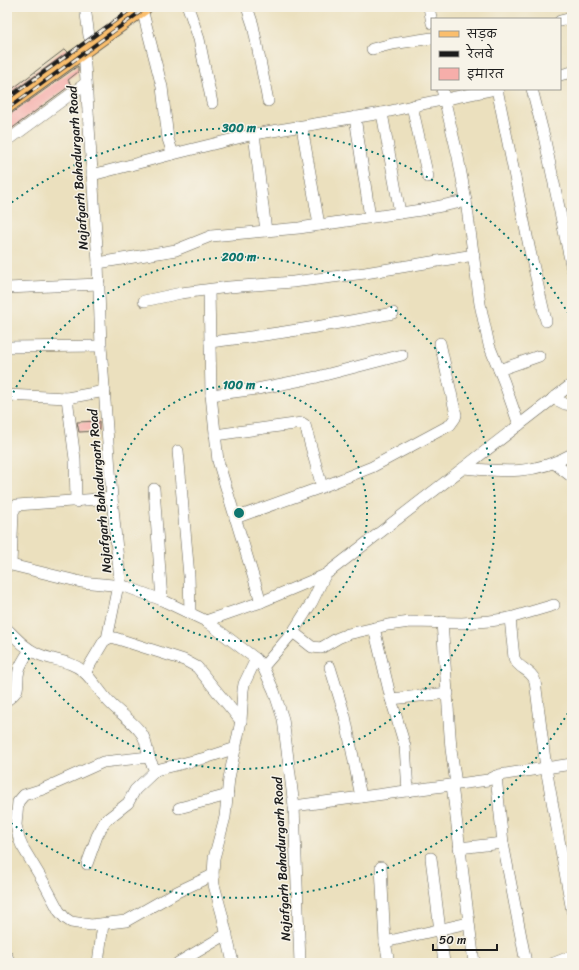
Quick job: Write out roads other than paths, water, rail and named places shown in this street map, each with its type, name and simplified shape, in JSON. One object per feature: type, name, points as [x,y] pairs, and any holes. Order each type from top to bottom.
[{"type":"main road","points":[[7,94],[89,36],[139,8]]},
{"type":"main road","points":[[7,106],[139,8]]},
{"type":"street","points":[[85,7],[89,36]]},
{"type":"street","points":[[188,7],[199,39],[212,103]]},
{"type":"street","points":[[247,7],[253,25],[268,100]]},
{"type":"street","points":[[429,7],[431,18]]},
{"type":"street","points":[[139,8],[161,82],[168,139],[173,154]]},
{"type":"street","points":[[561,21],[572,18]]},
{"type":"street","points":[[372,48],[431,38]]},
{"type":"street","name":"Najafgarh Bahadurgarh Road","points":[[84,50],[98,262],[101,346],[120,585],[162,600],[190,612],[206,621],[260,663],[274,691],[283,719],[294,806],[300,963]]},
{"type":"street","points":[[561,75],[572,72]]},
{"type":"street","points":[[7,141],[86,83]]},
{"type":"street","points":[[92,175],[254,134],[382,113],[412,106],[443,94],[485,90]]},
{"type":"street","points":[[496,90],[546,321]]},
{"type":"street","points":[[532,90],[544,136],[571,262]]},
{"type":"street","points":[[443,94],[458,157],[474,254],[480,304],[488,340],[519,424]]},
{"type":"street","points":[[412,106],[428,177]]},
{"type":"street","points":[[382,113],[400,213]]},
{"type":"street","points":[[355,117],[370,217]]},
{"type":"street","points":[[302,127],[319,225]]},
{"type":"street","points":[[254,134],[266,231]]},
{"type":"street","points":[[98,262],[176,250],[211,236],[319,225],[400,213],[466,201]]},
{"type":"street","points":[[144,301],[181,293],[328,278],[403,267],[474,254]]},
{"type":"street","points":[[7,288],[98,284]]},
{"type":"street","points":[[209,290],[211,395],[215,435],[221,471],[261,602]]},
{"type":"street","points":[[210,342],[338,324],[393,313]]},
{"type":"street","points":[[235,518],[322,487],[372,467],[454,421],[456,415],[440,342]]},
{"type":"street","points":[[7,347],[101,346]]},
{"type":"street","points":[[211,395],[257,389],[317,377],[402,355]]},
{"type":"street","points":[[499,370],[539,356]]},
{"type":"street","points":[[206,621],[261,602],[325,575],[572,384]]},
{"type":"street","points":[[7,395],[67,398],[105,391]]},
{"type":"street","points":[[67,398],[75,459],[76,502]]},
{"type":"street","points":[[553,398],[565,404],[572,405]]},
{"type":"street","points":[[215,435],[302,423],[305,425],[322,487]]},
{"type":"street","points":[[178,451],[189,576],[190,612]]},
{"type":"street","points":[[464,468],[496,472],[524,471],[541,468],[572,454]]},
{"type":"street","points":[[554,463],[572,477]]},
{"type":"street","points":[[154,489],[162,600]]},
{"type":"street","points":[[85,673],[106,639],[120,585],[76,581],[9,564],[13,512],[17,505],[76,502],[112,498]]},
{"type":"street","points":[[233,963],[214,885],[213,875],[214,858],[222,828],[228,795],[229,778],[241,721],[244,684],[260,663],[293,632],[312,602],[325,575]]},
{"type":"street","points":[[293,632],[312,647],[321,648],[348,634],[388,625],[410,622],[473,623],[510,618],[554,605]]},
{"type":"street","points":[[510,618],[516,662],[534,677],[535,681],[546,768],[572,911]]},
{"type":"street","points":[[442,622],[459,848],[474,963]]},
{"type":"street","points":[[374,628],[391,699],[405,746],[408,791]]},
{"type":"street","points":[[7,629],[22,645],[30,650],[42,656],[76,665],[85,673],[110,703],[132,722],[140,732],[145,739],[149,757],[156,770]]},
{"type":"street","points":[[106,639],[111,637],[184,660],[197,667],[241,721]]},
{"type":"street","points":[[7,700],[16,694],[18,690],[20,667],[30,650]]},
{"type":"street","points":[[330,667],[345,716],[361,797]]},
{"type":"street","points":[[391,699],[448,693]]},
{"type":"street","points":[[87,864],[97,836],[105,821],[128,803],[135,790],[156,770],[236,748]]},
{"type":"street","points":[[149,757],[110,761],[94,766],[43,789],[24,795],[18,802],[16,825],[19,839],[59,911],[71,922],[91,925],[126,921],[177,892],[213,875]]},
{"type":"street","points":[[294,806],[490,780],[496,776],[572,764]]},
{"type":"street","points":[[496,776],[503,843],[526,963]]},
{"type":"street","points":[[179,808],[228,795]]},
{"type":"street","points":[[459,848],[503,843]]},
{"type":"street","points":[[431,858],[444,963]]},
{"type":"street","points":[[382,867],[385,942],[389,963]]},
{"type":"street","points":[[385,942],[468,923]]},
{"type":"street","points":[[98,963],[103,924]]},
{"type":"street","points":[[178,963],[227,934]]},
{"type":"street","points":[[7,956],[9,963]]},
{"type":"street","points":[[554,963],[572,956]]},
{"type":"railway","points":[[7,99],[134,7]]},
{"type":"railway","points":[[7,109],[147,7]]}]
